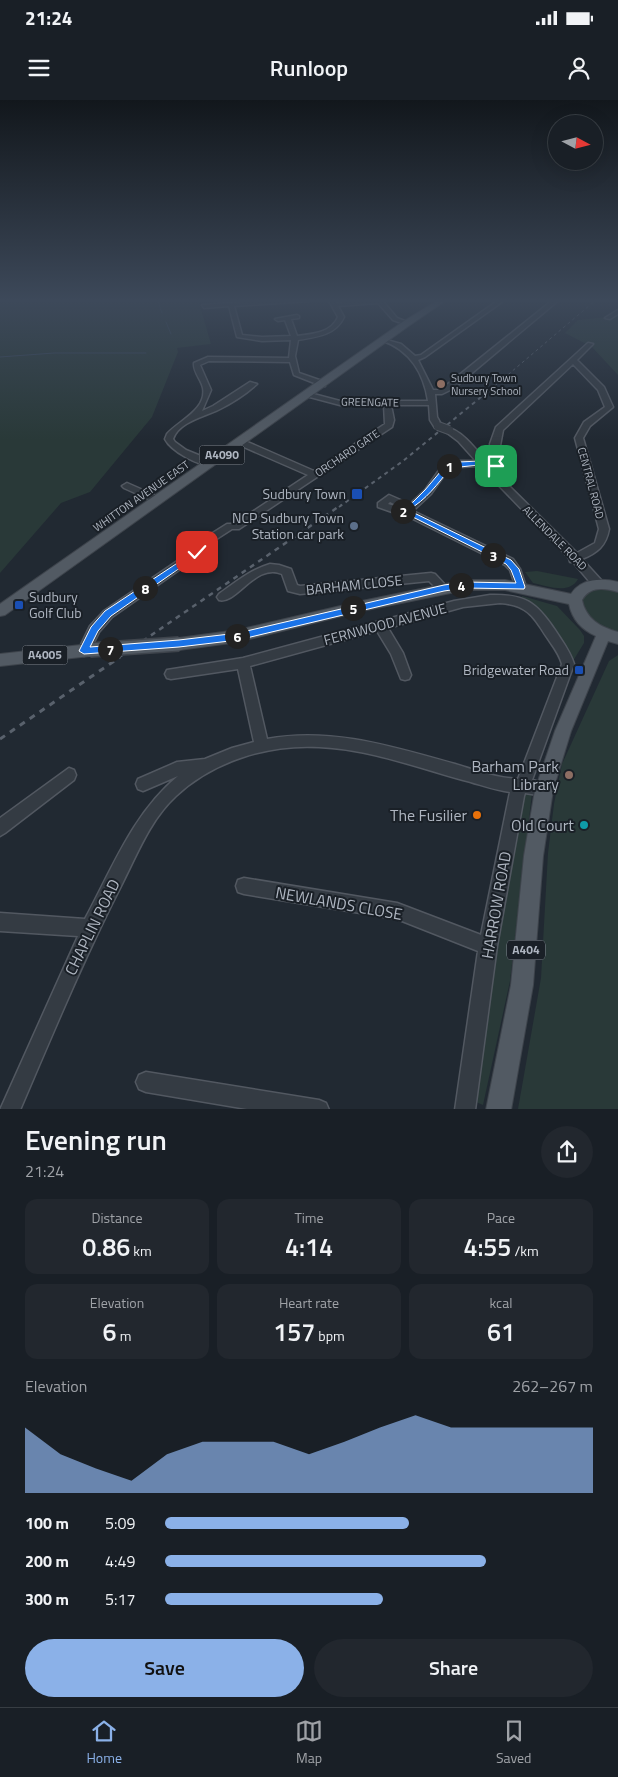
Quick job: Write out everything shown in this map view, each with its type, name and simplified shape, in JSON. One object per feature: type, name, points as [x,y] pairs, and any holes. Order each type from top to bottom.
[{"type":"main road","name":"WHITTON AVENUE EAST","points":[[0,611],[376,346]]},
{"type":"main road","points":[[611,636],[593,628],[580,616],[575,600],[579,591],[588,586],[598,584],[617,586]]},
{"type":"main road","name":"A4005","points":[[0,660],[179,644],[238,636],[444,588],[465,585],[521,587],[575,600]]},
{"type":"main road","name":"HARROW ROAD","points":[[498,1109],[524,970],[535,841],[544,789],[551,760],[563,730],[611,636]]},
{"type":"street","points":[[294,346],[292,360],[298,376],[322,384]]},
{"type":"street","name":"ALLENDALE ROAD","points":[[399,346],[404,348],[414,359],[430,392],[433,403],[432,418],[438,426],[458,436],[498,481],[598,584]]},
{"type":"street","points":[[414,359],[423,356],[437,346]]},
{"type":"street","points":[[430,392],[444,390],[451,386],[500,346]]},
{"type":"street","points":[[498,481],[499,475],[494,439],[499,429],[587,346]]},
{"type":"street","points":[[195,417],[204,402],[207,390],[197,369],[196,364],[200,361],[208,359],[292,360]]},
{"type":"street","name":"CENTRAL ROAD","points":[[572,359],[601,389],[608,407],[585,425],[580,431],[579,438],[604,529],[603,540],[596,548],[574,559]]},
{"type":"street","points":[[210,463],[178,450],[171,445],[169,440],[171,434],[195,417],[216,408],[252,384]]},
{"type":"street","name":"GREENGATE","points":[[309,394],[340,403],[433,403]]},
{"type":"street","name":"ORCHARD GATE","points":[[87,651],[94,629],[108,614],[197,552],[203,552],[237,531],[236,527],[389,425],[387,403]]},
{"type":"street","points":[[240,442],[315,475]]},
{"type":"street","points":[[481,463],[458,464],[445,468],[428,492],[416,503],[403,510],[508,562],[515,569],[521,587]]},
{"type":"street","points":[[127,486],[158,500]]},
{"type":"street","name":"BARHAM CLOSE","points":[[223,597],[258,572],[276,568],[288,572],[292,588],[300,590],[431,577],[444,588]]},
{"type":"street","name":"FERNWOOD AVENUE","points":[[172,674],[243,662],[471,601],[496,599],[518,601],[527,605]]},
{"type":"street","name":"HARROW ROAD","points":[[465,1109],[488,946],[517,794],[526,778],[568,664],[565,654],[548,628],[527,605]]},
{"type":"street","points":[[380,625],[397,653],[405,675]]},
{"type":"street","points":[[243,662],[262,746]]},
{"type":"street","name":"CHAPLIN ROAD","points":[[8,1109],[90,928],[145,822],[155,807],[176,786],[204,765],[226,755],[262,746],[291,741],[326,741],[414,759],[500,784],[544,789]]},
{"type":"street","name":"CHAPLIN ROAD","points":[[143,784],[177,770],[204,765]]},
{"type":"street","points":[[0,828],[69,775]]},
{"type":"street","name":"NEWLANDS CLOSE","points":[[244,886],[397,912],[488,946]]},
{"type":"street","points":[[0,922],[90,928]]},
{"type":"street","points":[[146,1082],[313,1109]]},
{"type":"shaded area","points":[[0,346],[193,346],[177,348],[178,352],[152,417],[90,492],[61,503],[0,573]]},
{"type":"shaded area","points":[[590,346],[618,346],[618,375]]},
{"type":"shaded area","points":[[537,571],[578,579],[569,587],[551,587],[533,583],[525,572]]},
{"type":"shaded area","points":[[600,589],[618,591],[618,635],[607,632],[584,614],[584,597],[589,592]]},
{"type":"shaded area","points":[[522,596],[557,606],[580,630],[584,636],[584,643],[573,661],[544,617],[537,609],[521,598]]},
{"type":"shaded area","points":[[618,655],[618,1109],[518,1109],[541,978],[548,853],[554,804],[562,764],[609,661]]},
{"type":"shaded area","points":[[525,792],[532,793],[510,981],[483,1105],[476,1102],[496,940]]},
{"type":"waterway","points":[[0,357],[54,353],[146,353]]},
{"type":"railway","points":[[490,390],[542,346]]},
{"type":"railway","points":[[339,507],[403,461],[492,388]]},
{"type":"railway","points":[[118,658],[341,505]]},
{"type":"railway","points":[[0,739],[120,657]]},
{"type":"place","name":"Sudbury Town Nursery School","points":[[441,384]]},
{"type":"place","name":"Sudbury Town","points":[[357,494]]},
{"type":"place","name":"NCP Sudbury Town Station car park","points":[[354,526]]},
{"type":"place","name":"Sudbury Golf Club","points":[[19,605]]},
{"type":"place","name":"Bridgewater Road","points":[[579,670]]},
{"type":"place","name":"Barham Park Library","points":[[569,775]]},
{"type":"place","name":"The Fusilier","points":[[477,815]]},
{"type":"place","name":"Old Court","points":[[584,825]]},
{"type":"route","points":[[197,552],[108,614],[94,629],[84,651],[179,644],[238,636],[444,588],[465,585],[521,587],[515,569],[508,562],[403,510],[413,506],[428,492],[448,466],[481,463],[498,481],[499,475],[496,466]]}]
